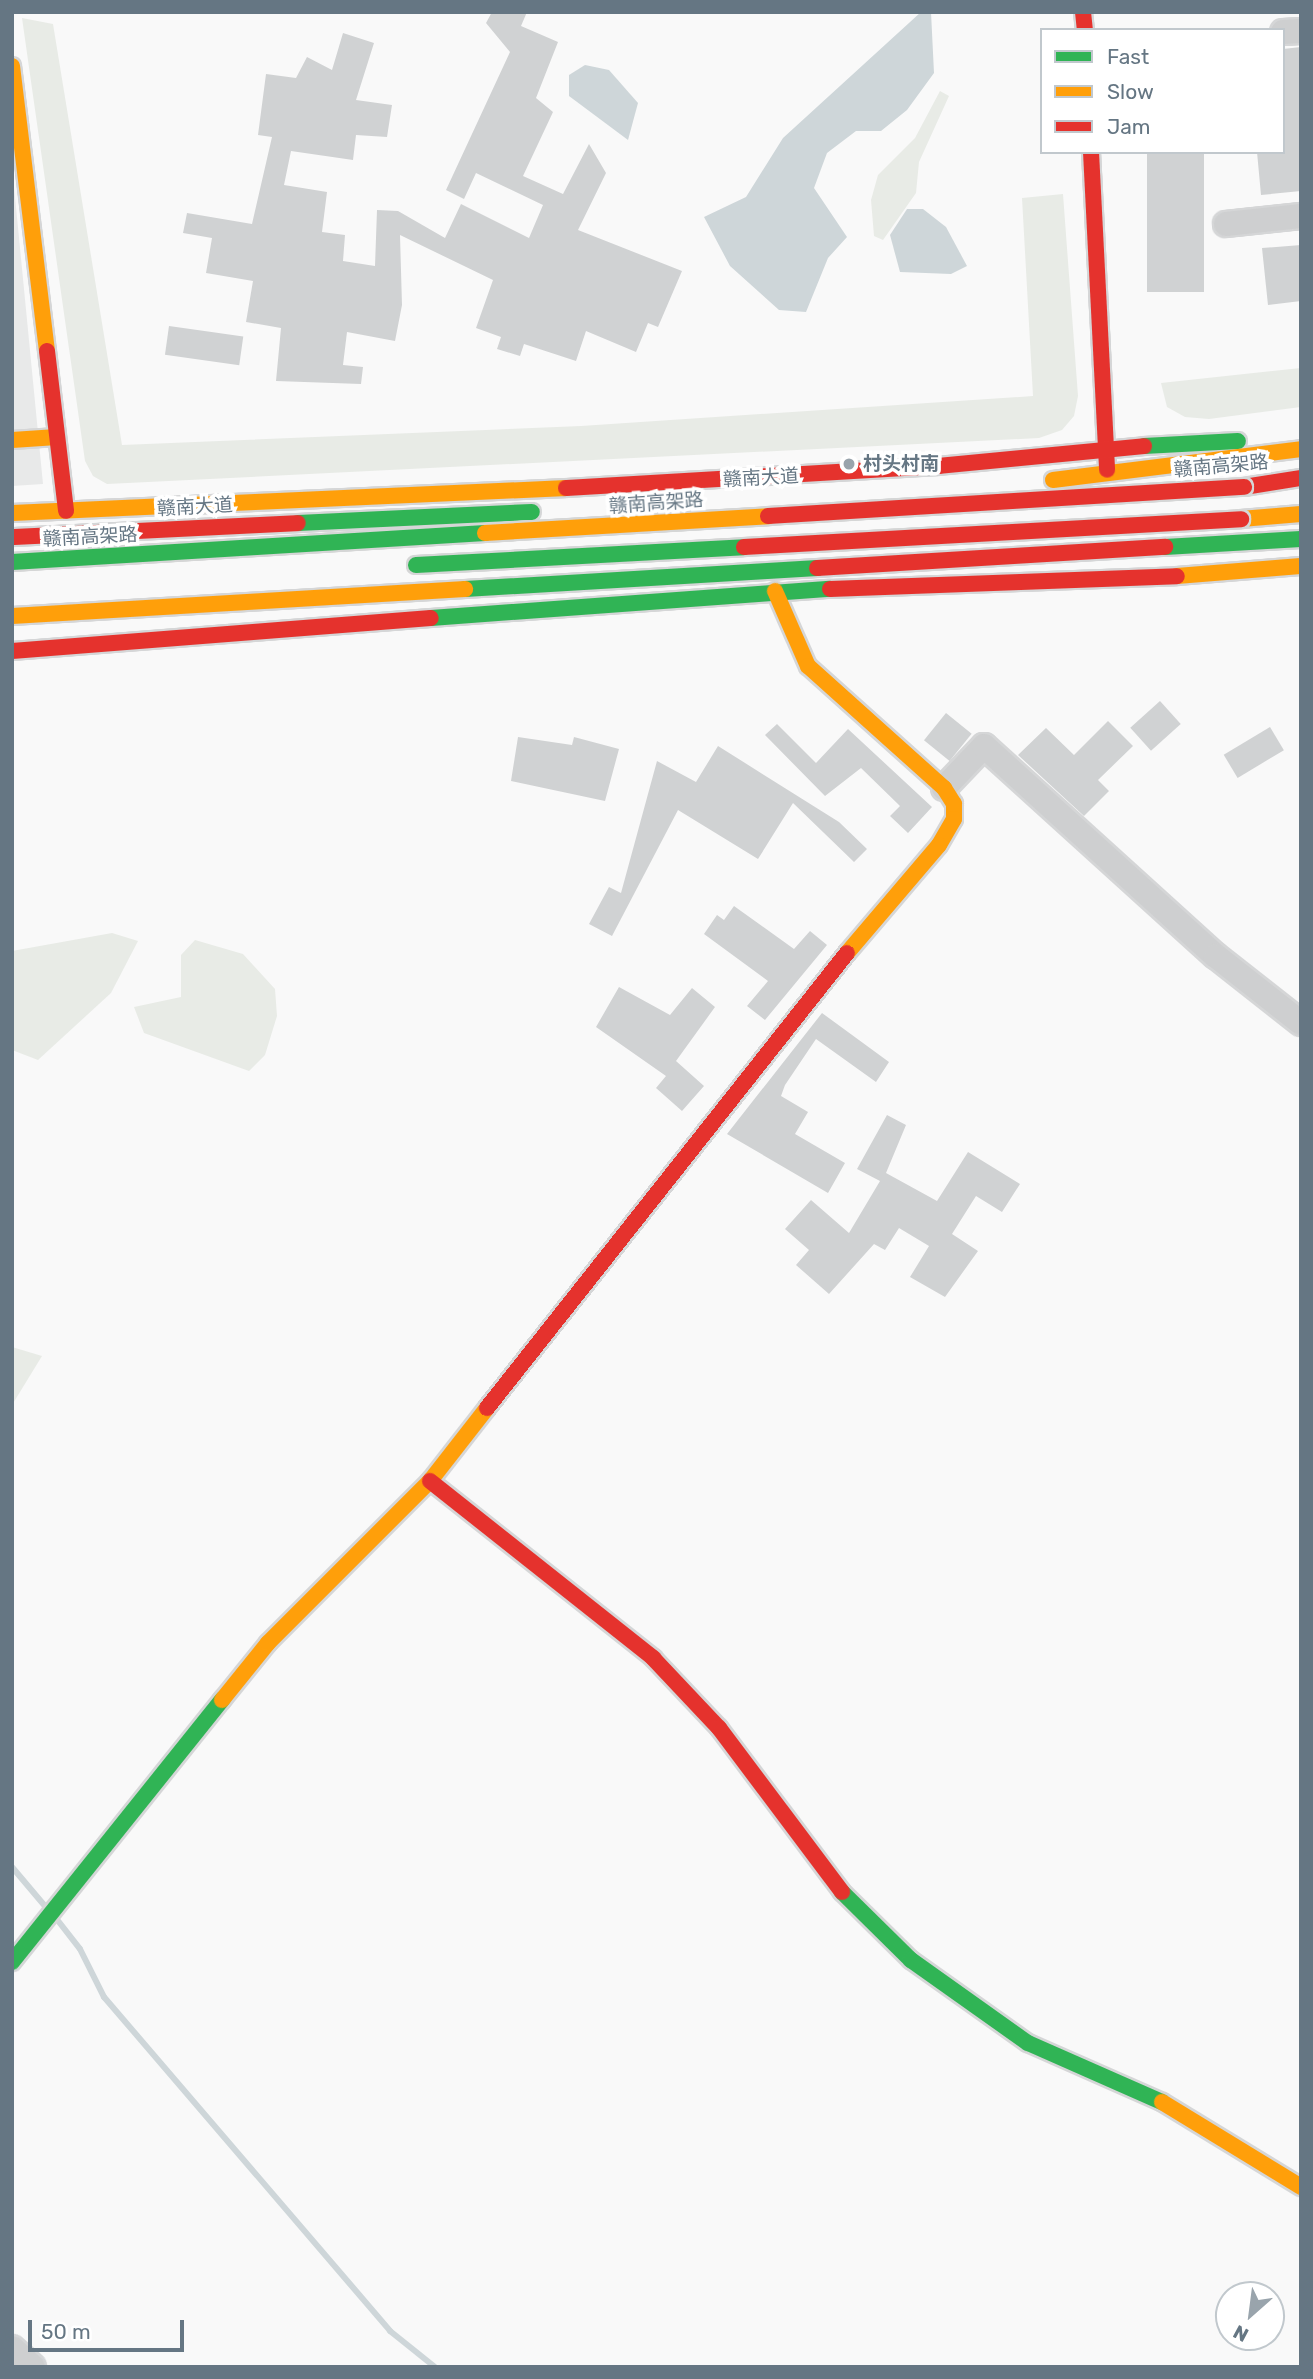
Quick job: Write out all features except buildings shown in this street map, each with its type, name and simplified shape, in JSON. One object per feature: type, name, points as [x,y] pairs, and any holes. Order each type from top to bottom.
[{"type":"main road","points":[[12,66],[65,511]]},
{"type":"main road","points":[[1091,154],[1104,447],[1114,551],[1113,581]]},
{"type":"main road","points":[[12,440],[57,438]]},
{"type":"main road","points":[[12,513],[425,498],[925,467],[1104,447],[1301,438]]},
{"type":"main road","name":"赣南大道","points":[[12,537],[990,485],[1108,476],[1301,449]]},
{"type":"main road","points":[[1198,465],[1201,546]]},
{"type":"main road","name":"赣南高架路","points":[[12,562],[1244,488],[1301,478]]},
{"type":"main road","points":[[990,485],[999,559]]},
{"type":"main road","points":[[399,566],[1301,514]]},
{"type":"main road","points":[[12,616],[1301,539]]},
{"type":"main road","points":[[12,652],[775,591],[1113,581],[1301,566]]},
{"type":"main road","points":[[12,1962],[268,1643],[430,1481],[787,1024],[939,845],[954,819],[954,804],[944,788],[808,666],[775,591]]},
{"type":"main road","points":[[430,1481],[653,1658],[719,1728],[825,1875],[911,1960],[1028,2043],[1149,2094],[1301,2187]]},
{"type":"street","points":[[1226,224],[1301,216]]},
{"type":"street","points":[[944,788],[984,746],[1216,956],[1301,1023]]},
{"type":"street","points":[[12,2348],[33,2367]]},
{"type":"shaded area","points":[[921,12],[931,12],[934,73],[907,110],[881,131],[856,131],[827,153],[814,188],[847,237],[828,258],[806,312],[779,310],[730,266],[704,217],[746,197],[783,138]]},
{"type":"shaded area","points":[[22,18],[53,24],[122,445],[581,426],[1033,396],[1022,198],[1063,194],[1078,396],[1074,416],[1062,430],[1039,438],[107,484],[93,476],[85,461]]},
{"type":"shaded area","points":[[585,65],[609,70],[638,103],[628,140],[569,96],[569,75]]},
{"type":"shaded area","points":[[940,91],[949,96],[919,162],[916,193],[883,240],[874,236],[871,200],[878,175],[915,138]]},
{"type":"shaded area","points":[[12,166],[43,484],[12,486]]},
{"type":"shaded area","points":[[907,209],[923,209],[946,227],[967,266],[951,274],[900,272],[890,235]]},
{"type":"shaded area","points":[[1301,368],[1301,407],[1209,419],[1185,417],[1167,407],[1161,383]]},
{"type":"shaded area","points":[[112,933],[138,941],[111,993],[38,1060],[12,1050],[12,951]]},
{"type":"shaded area","points":[[195,940],[243,954],[275,989],[277,1016],[265,1055],[249,1071],[144,1033],[134,1007],[181,997],[181,955]]},
{"type":"shaded area","points":[[12,1347],[42,1356],[12,1405]]},
{"type":"waterway","points":[[12,1867],[45,1906]]},
{"type":"waterway","points":[[59,1922],[80,1949],[104,1997],[390,2331],[435,2367]]},
{"type":"traffic: fast","points":[[1144,446],[1238,441]]},
{"type":"traffic: fast","points":[[298,523],[532,512]]},
{"type":"traffic: fast","points":[[12,562],[485,533]]},
{"type":"traffic: fast","points":[[1165,547],[1301,539]]},
{"type":"traffic: fast","points":[[416,565],[744,547]]},
{"type":"traffic: fast","points":[[465,589],[817,568]]},
{"type":"traffic: fast","points":[[431,618],[830,589]]},
{"type":"traffic: fast","points":[[12,1962],[222,1700]]},
{"type":"traffic: fast","points":[[842,1892],[911,1960],[1028,2043],[1162,2102]]},
{"type":"traffic: slow","points":[[12,66],[47,351]]},
{"type":"traffic: slow","points":[[12,440],[57,437]]},
{"type":"traffic: slow","points":[[1053,480],[1301,449]]},
{"type":"traffic: slow","points":[[12,513],[566,488]]},
{"type":"traffic: slow","points":[[1241,519],[1301,514]]},
{"type":"traffic: slow","points":[[485,533],[768,516]]},
{"type":"traffic: slow","points":[[1177,576],[1301,566]]},
{"type":"traffic: slow","points":[[12,616],[465,589]]},
{"type":"traffic: slow","points":[[775,591],[808,666],[944,788],[954,804],[954,819],[939,845],[847,953]]},
{"type":"traffic: slow","points":[[222,1700],[268,1643],[430,1481],[487,1408]]},
{"type":"traffic: slow","points":[[1162,2102],[1301,2187]]},
{"type":"traffic: jam","points":[[1083,12],[1085,28]]},
{"type":"traffic: jam","points":[[1091,154],[1107,470]]},
{"type":"traffic: jam","points":[[47,351],[66,511]]},
{"type":"traffic: jam","points":[[566,488],[938,466],[1144,446]]},
{"type":"traffic: jam","points":[[1244,487],[1301,478]]},
{"type":"traffic: jam","points":[[768,516],[1244,487]]},
{"type":"traffic: jam","points":[[744,547],[1241,519]]},
{"type":"traffic: jam","points":[[12,537],[298,523]]},
{"type":"traffic: jam","points":[[817,568],[1165,547]]},
{"type":"traffic: jam","points":[[830,589],[1177,576]]},
{"type":"traffic: jam","points":[[12,651],[431,618]]},
{"type":"traffic: jam","points":[[487,1408],[847,953]]},
{"type":"traffic: jam","points":[[430,1481],[653,1658],[719,1728],[842,1892]]},
{"type":"place","name":"村头村南","points":[[849,464]]}]
